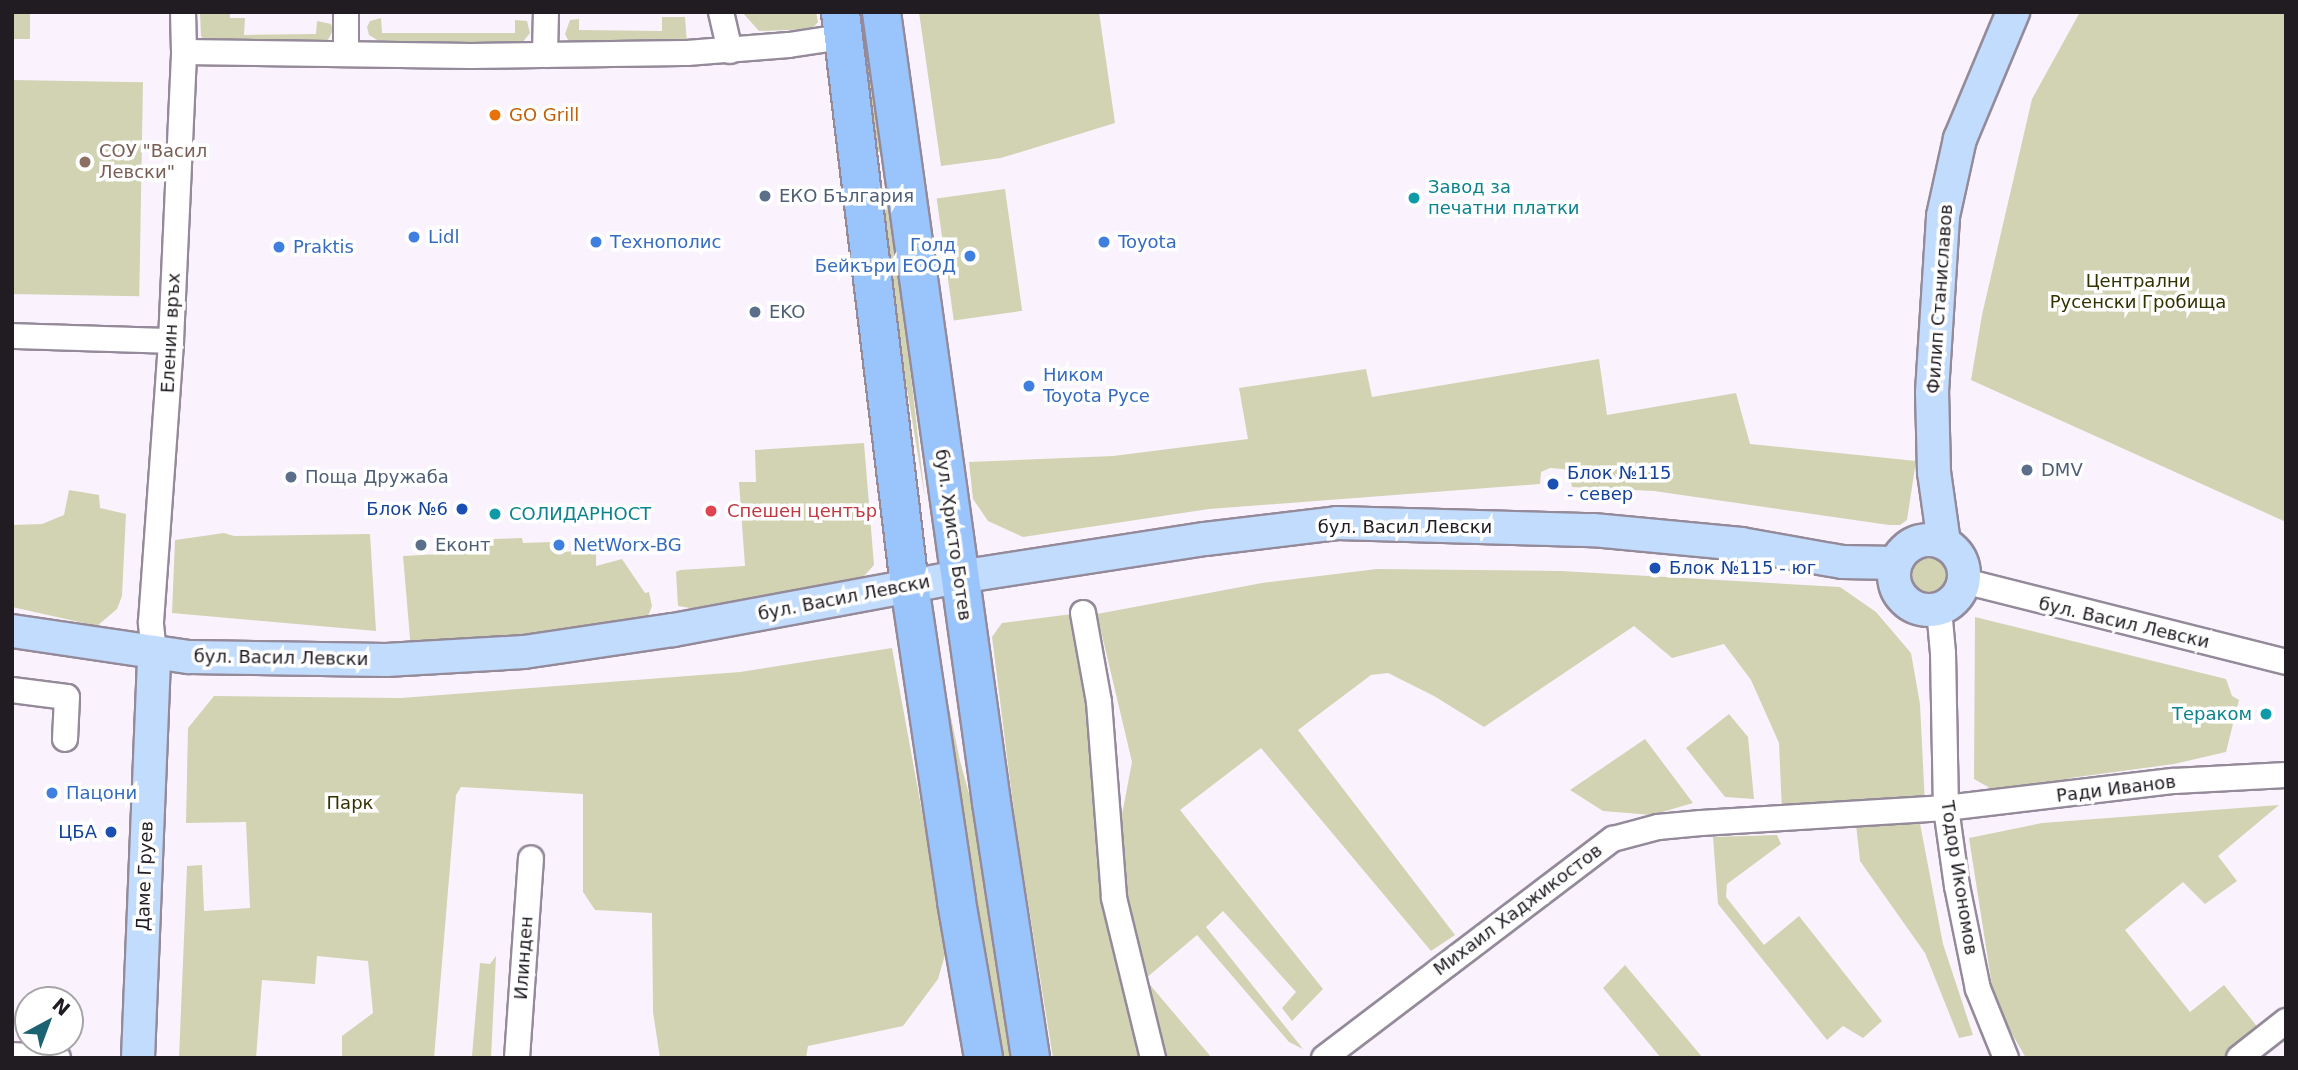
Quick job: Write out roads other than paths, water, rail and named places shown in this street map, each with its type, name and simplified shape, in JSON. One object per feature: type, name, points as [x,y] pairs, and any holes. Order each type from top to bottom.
[{"type":"highway","name":"бул. Христо Ботев","points":[[881,12],[959,577],[1030,1058]]},
{"type":"highway","points":[[841,25],[909,585],[956,901],[983,1058]]},
{"type":"highway","points":[[859,161],[900,160]]},
{"type":"main road","name":"Филип Станиславов","points":[[1932,542],[1932,392],[1943,216],[1960,139],[2013,12]]},
{"type":"main road","name":"бул. Васил Левски","points":[[15,637],[189,657],[386,660],[524,652],[673,630],[959,577],[1205,539],[1337,523],[1592,530],[1741,544],[1896,573]]},
{"type":"main road","points":[[1932,542],[1957,554],[1963,565],[1964,581],[1955,600],[1939,609],[1914,607],[1900,595],[1896,573],[1908,547],[1932,542]]},
{"type":"main road","name":"Даме Груев","points":[[138,1058],[154,653]]},
{"type":"street","name":"Еленин връх","points":[[154,653],[151,622],[155,536],[171,341],[184,52],[183,12]]},
{"type":"street","points":[[346,12],[346,53]]},
{"type":"street","points":[[545,55],[546,12]]},
{"type":"street","points":[[721,12],[730,51]]},
{"type":"street","points":[[184,52],[545,55],[730,51],[841,25]]},
{"type":"street","points":[[12,336],[171,341]]},
{"type":"street","name":"бул. Васил Левски","points":[[1964,581],[2286,662]]},
{"type":"street","name":"Тодор Икономов","points":[[1939,609],[1943,653],[1946,808],[1957,886],[1978,989],[2006,1058]]},
{"type":"street","points":[[1083,613],[1100,702],[1114,898],[1153,1058]]},
{"type":"street","points":[[12,691],[66,697],[65,739]]},
{"type":"street","name":"Ради Иванов","points":[[1946,808],[2174,781],[2286,775]]},
{"type":"street","name":"Михаил Хаджикостов","points":[[1325,1058],[1613,839],[1658,827],[1946,808]]},
{"type":"street","name":"Илинден","points":[[517,1058],[531,858]]},
{"type":"street","points":[[2239,1058],[2286,1021]]},
{"type":"street","points":[[12,1055],[58,1058]]},
{"type":"place","name":"GO Grill","points":[[495,115]]},
{"type":"place","name":"СОУ \"Васил Левски\"","points":[[85,162]]},
{"type":"place","name":"ЕКО България","points":[[765,196]]},
{"type":"place","name":"Завод за печатни платки","points":[[1414,198]]},
{"type":"place","name":"Lidl","points":[[414,237]]},
{"type":"place","name":"Технополис","points":[[596,242]]},
{"type":"place","name":"Toyota","points":[[1104,242]]},
{"type":"place","name":"Praktis","points":[[279,247]]},
{"type":"place","name":"Голд Бейкъри ЕООД","points":[[970,256]]},
{"type":"place","name":"EKO","points":[[755,312]]},
{"type":"place","name":"Ником Toyota Русе","points":[[1029,386]]},
{"type":"place","name":"DMV","points":[[2027,470]]},
{"type":"place","name":"Поща Дружаба","points":[[291,477]]},
{"type":"place","name":"Блок №115 - север","points":[[1553,484]]},
{"type":"place","name":"Блок №6","points":[[462,509]]},
{"type":"place","name":"Спешен център","points":[[711,511]]},
{"type":"place","name":"СОЛИДАРНОСТ","points":[[495,514]]},
{"type":"place","name":"Еконт","points":[[421,545]]},
{"type":"place","name":"NetWorx-BG","points":[[559,545]]},
{"type":"place","name":"Блок №115 - юг","points":[[1655,568]]},
{"type":"place","name":"Тераком","points":[[2266,714]]},
{"type":"place","name":"Пацони","points":[[52,793]]},
{"type":"place","name":"ЦБА","points":[[111,832]]},
{"type":"park label","name":"Централни Русенски Гробища","points":[[2138,292]]},
{"type":"park label","name":"Парк","points":[[350,803]]}]
